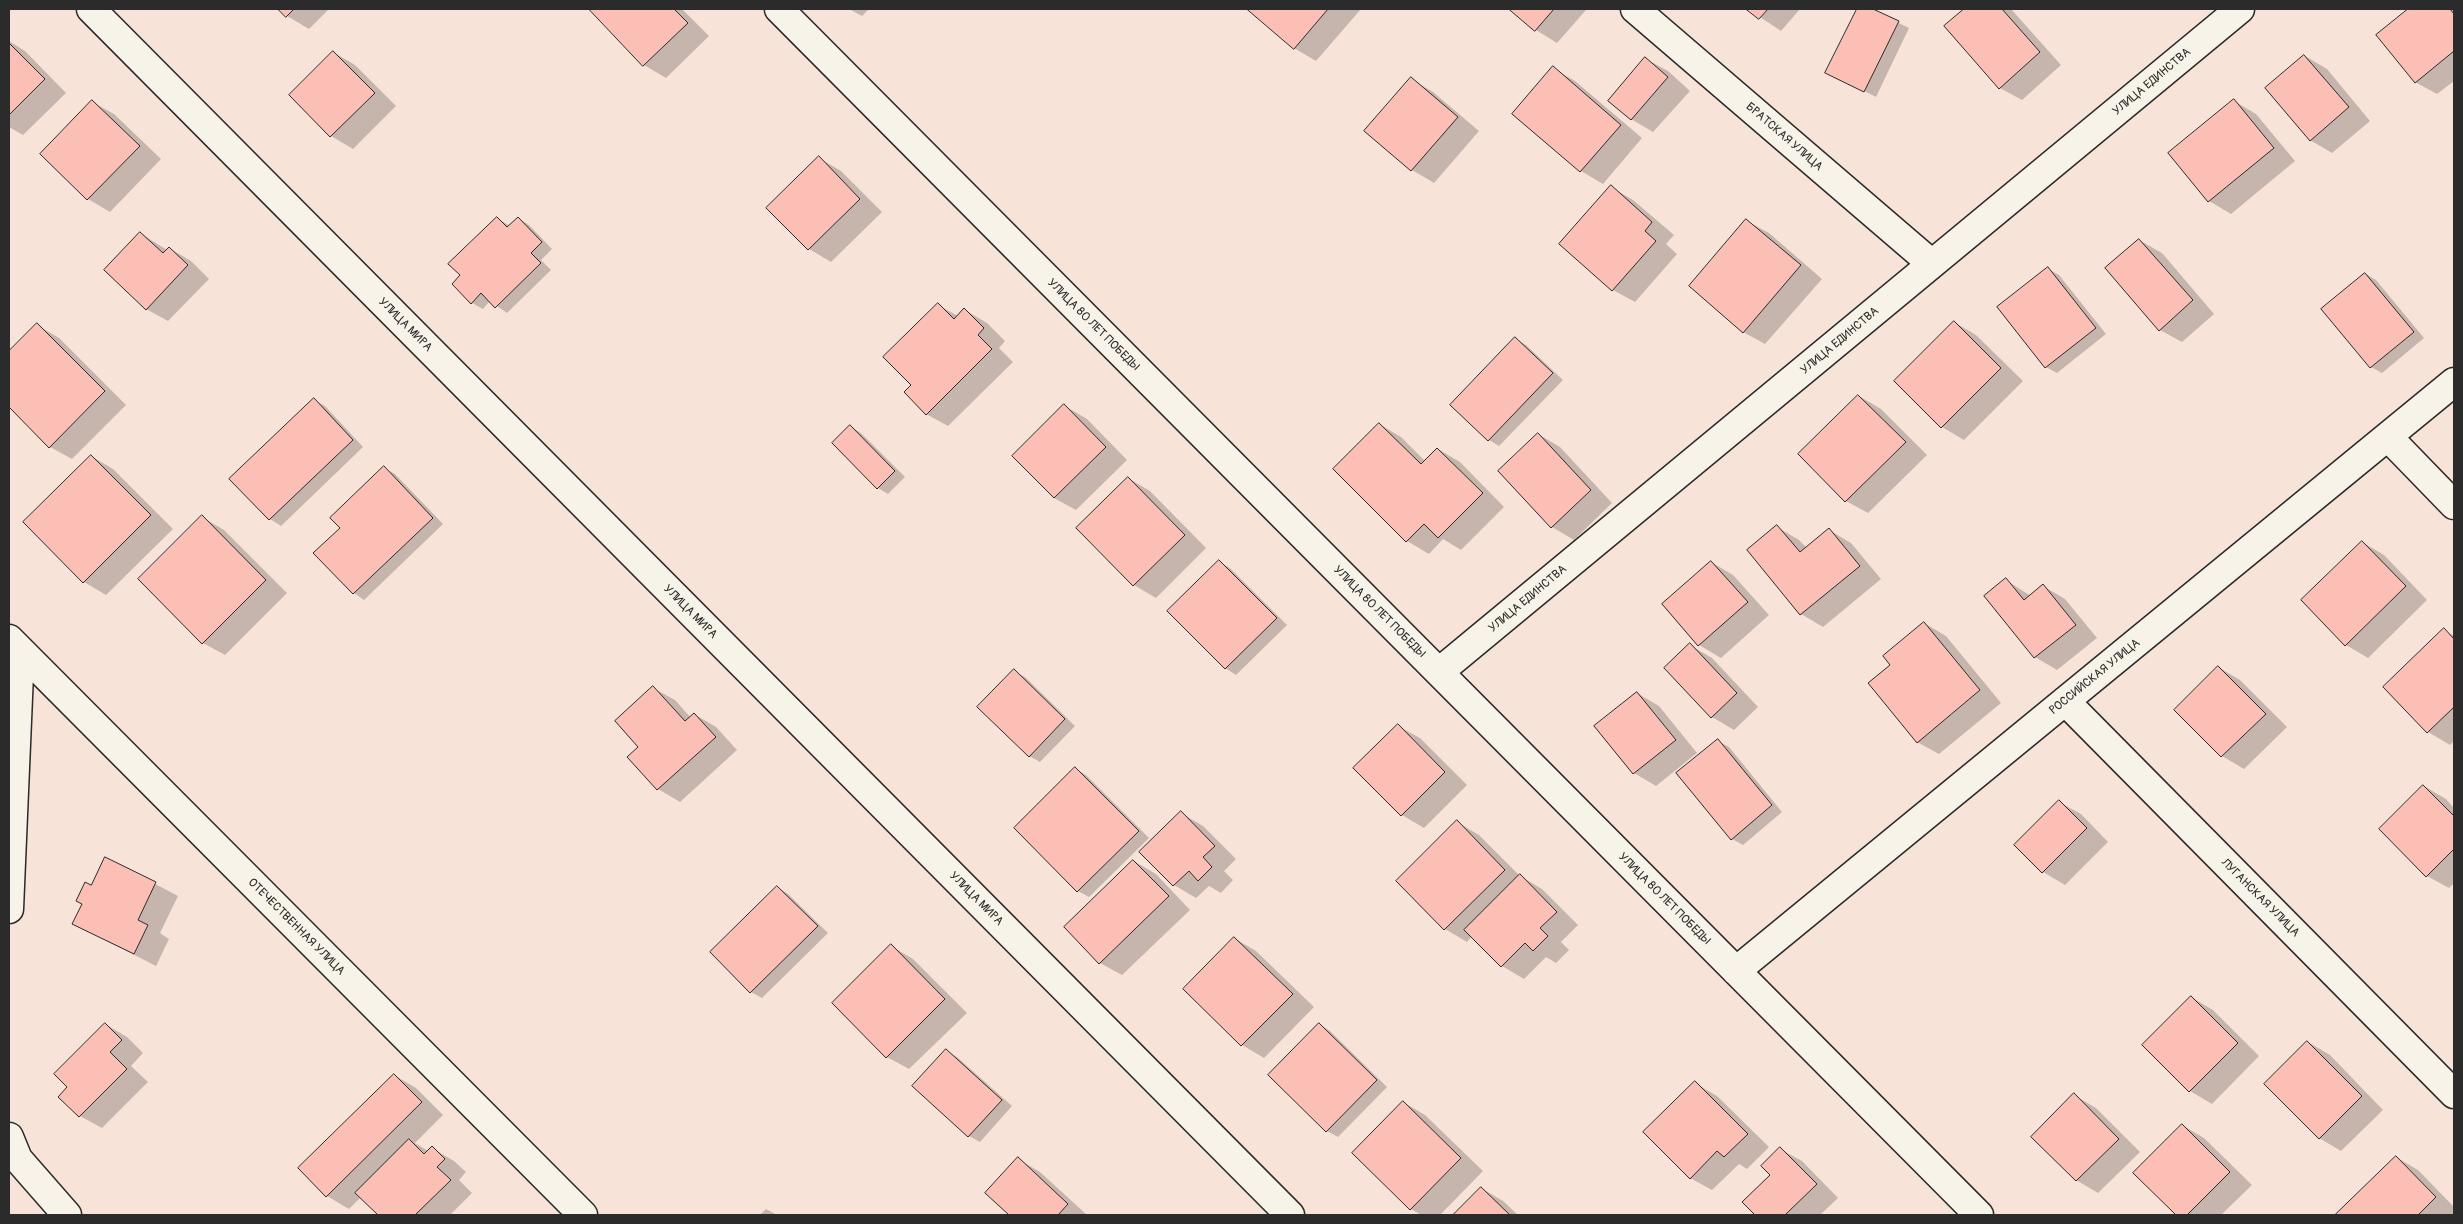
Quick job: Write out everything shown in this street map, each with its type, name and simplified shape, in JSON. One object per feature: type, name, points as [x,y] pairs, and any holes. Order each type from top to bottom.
[{"type":"street","name":"УЛИЦА МИРА","points":[[91,9],[1290,1215]]},
{"type":"street","name":"УЛИЦА 80 ЛЕТ ПОБЕДЫ","points":[[779,9],[1979,1215]]},
{"type":"street","name":"БРАТСКАЯ УЛИЦА","points":[[1635,9],[1932,264]]},
{"type":"street","name":"УЛИЦА ЕДИНСТВА","points":[[1439,672],[2240,9]]},
{"type":"street","name":"РОССИЙСКАЯ УЛИЦА","points":[[1736,971],[2454,382]]},
{"type":"street","points":[[2388,437],[2454,505]]},
{"type":"street","points":[[9,910],[14,644]]},
{"type":"street","name":"ОТЕЧЕСТВЕННАЯ УЛИЦА","points":[[14,644],[583,1215]]},
{"type":"street","name":"ЛУГАНСКАЯ УЛИЦА","points":[[2065,702],[2454,1094]]},
{"type":"street","points":[[9,1137],[18,1159],[67,1215]]},
{"type":"building","points":[[278,9],[294,9],[286,17]]},
{"type":"building","points":[[589,9],[674,9],[688,23],[643,66]]},
{"type":"building","points":[[1247,9],[1328,9],[1294,49]]},
{"type":"building","points":[[1509,9],[1554,9],[1535,31]]},
{"type":"building","points":[[1746,9],[1768,9],[1759,19]]},
{"type":"building","points":[[1857,9],[1873,9],[1899,21],[1864,92],[1825,73]]},
{"type":"building","points":[[1964,9],[2002,9],[2040,52],[1999,89],[1944,26]]},
{"type":"building","points":[[2408,9],[2450,9],[2454,14],[2454,51],[2415,83],[2376,35]]},
{"type":"building","points":[[9,43],[45,79],[9,115]]},
{"type":"building","points":[[333,51],[375,93],[330,137],[289,95]]},
{"type":"building","points":[[2304,55],[2349,107],[2310,141],[2265,88]]},
{"type":"building","points":[[1645,57],[1668,77],[1631,120],[1608,101]]},
{"type":"building","points":[[1553,66],[1621,125],[1580,172],[1512,114]]},
{"type":"building","points":[[1411,77],[1458,117],[1411,171],[1364,131]]},
{"type":"building","points":[[2234,99],[2274,148],[2208,202],[2168,153]]},
{"type":"building","points":[[92,100],[140,146],[87,200],[40,154]]},
{"type":"building","points":[[819,156],[860,199],[808,250],[766,208]]},
{"type":"building","points":[[1611,185],[1652,222],[1645,231],[1656,241],[1612,291],[1559,244]]},
{"type":"building","points":[[497,217],[507,227],[518,217],[542,242],[531,253],[541,263],[495,308],[481,293],[471,304],[452,284],[460,275],[448,264]]},
{"type":"building","points":[[1746,219],[1801,265],[1743,333],[1689,286]]},
{"type":"building","points":[[140,232],[163,253],[169,247],[188,265],[146,310],[104,270]]},
{"type":"building","points":[[2139,239],[2193,300],[2159,331],[2105,268]]},
{"type":"building","points":[[2048,267],[2096,328],[2045,368],[1997,307]]},
{"type":"building","points":[[2365,273],[2414,332],[2370,368],[2321,309]]},
{"type":"building","points":[[938,303],[954,319],[964,308],[984,328],[978,335],[992,349],[926,415],[904,392],[911,385],[883,357]]},
{"type":"building","points":[[1954,321],[2001,368],[1941,428],[1894,381]]},
{"type":"building","points":[[37,323],[105,391],[49,448],[9,407],[9,351]]},
{"type":"building","points":[[1515,337],[1553,373],[1488,441],[1450,405]]},
{"type":"building","points":[[1858,395],[1906,442],[1845,502],[1798,454]]},
{"type":"building","points":[[314,398],[353,440],[269,520],[229,479]]},
{"type":"building","points":[[1064,404],[1106,447],[1054,498],[1012,456]]},
{"type":"building","points":[[1379,423],[1421,464],[1437,448],[1483,493],[1438,538],[1424,524],[1406,542],[1333,469]]},
{"type":"building","points":[[850,425],[895,471],[877,489],[832,443]]},
{"type":"building","points":[[1538,433],[1591,490],[1551,528],[1498,471]]},
{"type":"building","points":[[91,455],[151,515],[83,583],[23,522]]},
{"type":"building","points":[[384,466],[433,518],[353,594],[313,553],[340,528],[330,518]]},
{"type":"building","points":[[1128,477],[1185,535],[1133,586],[1076,528]]},
{"type":"building","points":[[202,515],[266,580],[202,644],[138,579]]},
{"type":"building","points":[[1777,525],[1800,552],[1829,528],[1860,566],[1800,615],[1747,550]]},
{"type":"building","points":[[2362,541],[2406,586],[2345,646],[2301,600]]},
{"type":"building","points":[[1219,560],[1277,618],[1225,669],[1167,611]]},
{"type":"building","points":[[1711,561],[1748,602],[1698,646],[1662,604]]},
{"type":"building","points":[[2006,578],[2024,600],[2043,584],[2076,625],[2034,658],[1984,596]]},
{"type":"building","points":[[1924,622],[1980,690],[1917,743],[1868,683],[1890,665],[1883,656]]},
{"type":"building","points":[[2444,628],[2454,639],[2454,707],[2427,733],[2383,687]]},
{"type":"building","points":[[1690,643],[1737,693],[1711,718],[1664,668]]},
{"type":"building","points":[[2218,666],[2266,714],[2221,757],[2174,710]]},
{"type":"building","points":[[1014,669],[1065,719],[1029,757],[977,707]]},
{"type":"building","points":[[653,686],[685,721],[694,713],[716,737],[657,790],[627,757],[638,747],[615,721]]},
{"type":"building","points":[[1637,692],[1676,740],[1633,774],[1594,726]]},
{"type":"building","points":[[1398,724],[1445,772],[1401,816],[1353,768]]},
{"type":"building","points":[[1718,739],[1772,805],[1731,840],[1676,773]]},
{"type":"building","points":[[1075,767],[1139,831],[1077,892],[1014,828]]},
{"type":"building","points":[[2423,785],[2454,816],[2454,849],[2426,877],[2379,829]]},
{"type":"building","points":[[2059,800],[2087,828],[2042,873],[2014,845]]},
{"type":"building","points":[[1181,811],[1215,846],[1203,857],[1212,867],[1198,881],[1189,871],[1173,886],[1139,852]]},
{"type":"building","points":[[1457,820],[1505,870],[1444,930],[1396,881]]},
{"type":"building","points":[[105,857],[156,882],[138,920],[148,925],[134,954],[72,924],[82,904],[76,901],[85,882],[91,885]]},
{"type":"building","points":[[1133,860],[1169,896],[1099,964],[1064,927]]},
{"type":"building","points":[[1520,874],[1557,912],[1540,928],[1548,936],[1533,951],[1525,943],[1501,967],[1464,930]]},
{"type":"building","points":[[777,886],[818,926],[750,993],[710,952]]},
{"type":"building","points":[[1234,937],[1293,994],[1241,1046],[1183,989]]},
{"type":"building","points":[[891,944],[945,999],[886,1058],[832,1003]]},
{"type":"building","points":[[2191,996],[2238,1043],[2189,1092],[2142,1045]]},
{"type":"building","points":[[105,1023],[122,1040],[110,1052],[127,1069],[79,1117],[58,1097],[67,1087],[54,1074]]},
{"type":"building","points":[[1319,1023],[1377,1080],[1326,1132],[1268,1075]]},
{"type":"building","points":[[2307,1041],[2362,1096],[2319,1139],[2264,1084]]},
{"type":"building","points":[[946,1049],[1002,1100],[968,1137],[912,1086]]},
{"type":"building","points":[[394,1074],[422,1102],[326,1197],[298,1168]]},
{"type":"building","points":[[1695,1081],[1748,1134],[1724,1157],[1717,1151],[1690,1179],[1643,1132]]},
{"type":"building","points":[[2074,1093],[2119,1139],[2076,1181],[2031,1137]]},
{"type":"building","points":[[1403,1101],[1461,1158],[1410,1210],[1352,1153]]},
{"type":"building","points":[[2182,1124],[2230,1172],[2187,1215],[2176,1215],[2133,1173]]},
{"type":"building","points":[[409,1139],[424,1154],[432,1146],[445,1159],[437,1167],[451,1180],[415,1215],[378,1215],[355,1193]]},
{"type":"building","points":[[1780,1147],[1817,1184],[1785,1215],[1755,1215],[1742,1202],[1770,1175],[1761,1166]]},
{"type":"building","points":[[2396,1156],[2436,1197],[2418,1215],[2335,1215]]},
{"type":"building","points":[[1018,1157],[1068,1204],[1058,1215],[1009,1215],[985,1193]]},
{"type":"building","points":[[1481,1187],[1510,1215],[1453,1215]]}]
